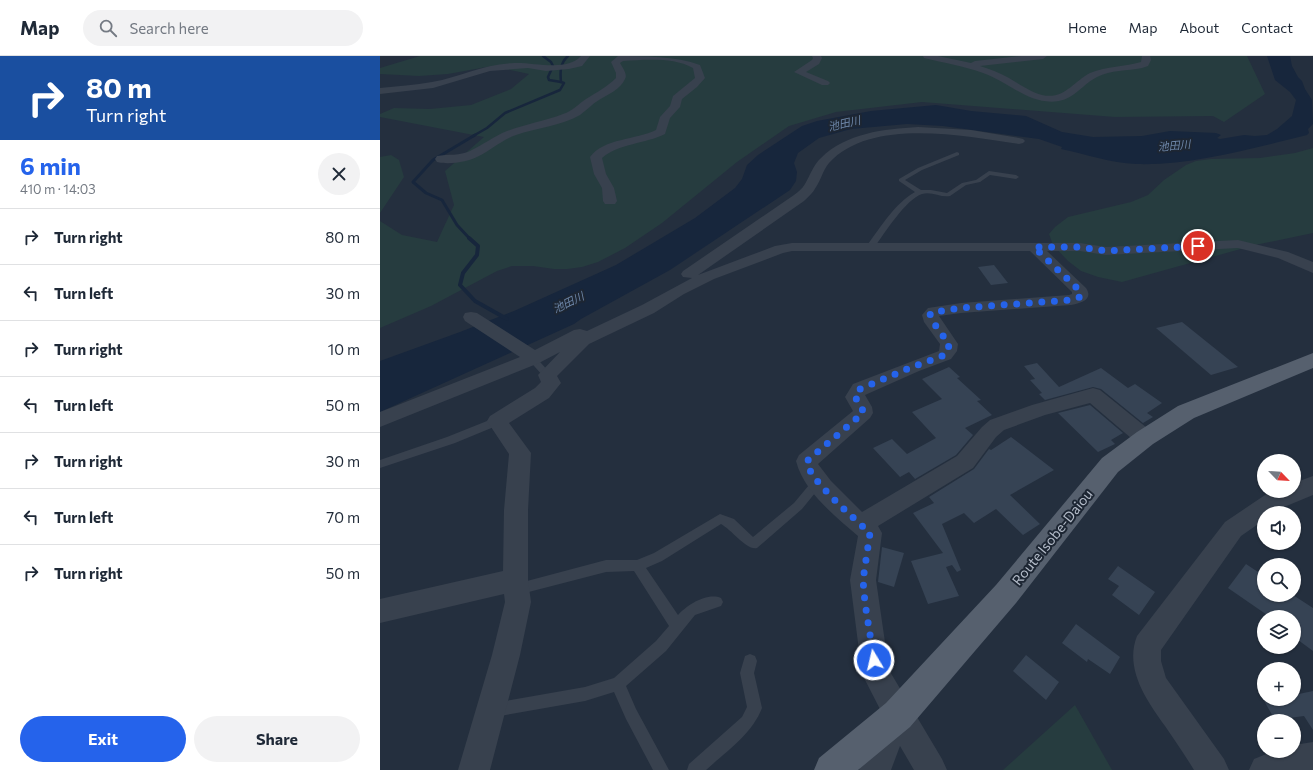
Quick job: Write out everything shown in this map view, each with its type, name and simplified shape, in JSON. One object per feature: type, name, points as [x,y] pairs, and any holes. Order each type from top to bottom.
[{"type":"main road","name":"Route Isobe-Daiou","points":[[831,770],[898,715],[1006,594],[1110,465],[1145,438],[1186,412],[1313,360]]},
{"type":"street","points":[[380,91],[433,85],[489,68],[528,65],[546,68],[569,66],[579,64],[586,56]]},
{"type":"street","points":[[816,56],[818,58],[816,62],[799,72],[825,83]]},
{"type":"street","points":[[927,56],[993,73],[1018,89],[1033,96],[1052,99],[1066,96],[1074,92],[1084,80],[1094,75],[1145,64],[1147,60],[1146,56]]},
{"type":"street","points":[[963,65],[1043,56]]},
{"type":"street","points":[[441,159],[459,158],[474,154],[489,144],[511,133],[566,117],[577,112],[588,102],[618,84],[621,79],[621,73],[614,62],[625,57],[660,57],[677,59],[694,64],[697,67],[700,78],[694,85],[677,98],[675,107],[665,117],[661,132],[647,139],[617,145],[596,157],[600,174],[608,188],[610,201]]},
{"type":"street","points":[[536,363],[678,281],[716,256],[809,189],[824,161],[853,142],[899,130],[921,129],[956,131],[1019,141]]},
{"type":"street","points":[[776,214],[778,238]]},
{"type":"street","points":[[778,238],[792,247],[1080,247],[1106,251],[1238,244],[1283,255],[1313,268]]},
{"type":"street","points":[[380,420],[497,372],[536,363],[648,309],[678,291],[778,238]]},
{"type":"street","points":[[931,770],[898,715],[876,674],[863,580],[870,533],[818,482],[806,466],[807,461],[863,413],[862,407],[855,397],[856,392],[912,367],[945,355],[948,351],[949,344],[933,322],[930,314],[934,312],[961,308],[1071,300],[1080,297],[1080,291],[1034,247]]},
{"type":"street","points":[[471,317],[536,363],[551,383],[542,393],[498,421],[520,453],[516,510],[516,584],[518,602],[506,655],[474,770]]},
{"type":"street","points":[[861,524],[947,474],[964,462],[989,432],[997,425],[1046,408],[1093,395],[1145,438]]},
{"type":"street","points":[[1213,770],[1154,685],[1147,661],[1147,646],[1233,529],[1276,500],[1313,484]]},
{"type":"street","points":[[380,611],[516,584]]},
{"type":"street","points":[[875,770],[898,715]]},
{"type":"street","points":[[1266,770],[1290,761],[1313,758]]},
{"type":"lane","points":[[919,192],[901,180],[920,168],[958,154]]},
{"type":"lane","points":[[871,246],[902,207],[919,192],[930,191],[948,195],[964,184],[978,181],[989,173],[1016,177]]},
{"type":"lane","points":[[380,464],[451,440],[498,421]]},
{"type":"lane","points":[[516,584],[606,566],[637,566],[658,557],[720,519],[733,524],[753,544],[798,506],[818,482]]},
{"type":"lane","points":[[637,566],[678,627]]},
{"type":"lane","points":[[490,711],[585,694],[618,684],[661,646],[690,612],[697,608],[716,602]]},
{"type":"lane","points":[[695,770],[747,722],[755,708],[747,673],[750,661]]},
{"type":"lane","points":[[618,684],[631,714],[661,770]]},
{"type":"green space","points":[[420,56],[1247,56],[1265,94],[1224,122],[1213,116],[1115,117],[922,102],[836,112],[789,126],[737,162],[662,223],[625,248],[598,262],[582,267],[567,269],[512,266],[497,271],[431,306],[380,328],[380,221],[402,235],[437,242],[454,205],[445,171],[484,137],[380,117],[380,114],[394,108],[430,109],[471,105],[511,89],[529,74],[492,66],[448,74],[419,76],[380,74],[380,68]]},
{"type":"green space","points":[[1313,148],[1313,233],[1255,245],[1122,282],[1098,277],[1081,271],[1068,261],[1053,245],[1049,234],[1055,227],[1068,217],[1131,202],[1148,195],[1164,180],[1186,165],[1196,161],[1211,159],[1260,158],[1295,153]]},
{"type":"green space","points":[[391,155],[399,160],[404,177],[380,213],[380,157]]},
{"type":"green space","points":[[1075,705],[1112,770],[1003,770]]},
{"type":"water","name":"池田川","points":[[1267,56],[1290,56],[1292,66],[1312,100],[1313,124],[1308,129],[1309,133],[1307,135],[1222,155],[1178,162],[1136,164],[1108,160],[1061,149],[1062,147],[1039,139],[943,126],[907,124],[851,129],[819,138],[798,153],[794,163],[797,172],[796,181],[790,190],[670,270],[574,324],[380,412],[380,361],[514,311],[616,265],[695,218],[735,188],[742,179],[747,165],[758,155],[802,126],[817,121],[871,111],[936,105],[971,111],[1026,116],[1062,132],[1093,137],[1142,136],[1170,131],[1216,133],[1221,135],[1217,138],[1220,139],[1244,135],[1267,135],[1277,129],[1292,116],[1296,100],[1290,92],[1275,80]]},
{"type":"building","points":[[994,265],[1008,283],[991,285],[978,267]]},
{"type":"building","points":[[1182,322],[1238,367],[1211,375],[1156,328]]},
{"type":"building","points":[[1037,363],[1059,387],[1101,368],[1128,388],[1135,384],[1162,403],[1147,413],[1153,417],[1143,423],[1101,389],[1093,387],[1045,400],[1039,394],[1042,393],[1030,380],[1035,379],[1024,366]]},
{"type":"building","points":[[949,367],[960,377],[957,378],[981,400],[977,401],[992,415],[965,428],[973,435],[956,455],[915,479],[909,472],[900,477],[873,448],[892,439],[907,454],[936,438],[912,412],[942,399],[922,379]]},
{"type":"building","points":[[1090,405],[1123,433],[1111,440],[1115,444],[1098,452],[1058,413]]},
{"type":"building","points":[[1011,437],[1054,470],[1010,495],[1040,524],[1023,535],[996,509],[974,523],[964,513],[942,524],[961,570],[957,572],[952,565],[946,567],[959,596],[928,604],[911,561],[943,553],[913,513],[934,503],[929,497],[974,469],[989,449],[991,450]]},
{"type":"building","points":[[882,547],[904,553],[894,587],[878,582]]},
{"type":"building","points":[[1246,564],[1257,571],[1257,602],[1301,602],[1301,600],[1313,608],[1313,651],[1301,642],[1301,610],[1260,610],[1228,588]]},
{"type":"building","points":[[1118,566],[1155,592],[1139,615],[1112,595],[1119,586],[1108,579]]},
{"type":"building","points":[[1076,624],[1120,657],[1110,674],[1088,659],[1087,662],[1062,643]]},
{"type":"building","points":[[1026,655],[1059,682],[1046,700],[1013,671]]},
{"type":"building","points":[[1313,691],[1313,730],[1304,716],[1301,716],[1301,714],[1272,714],[1267,706],[1301,706],[1301,694]]},
{"type":"waterway","points":[[543,56],[551,62],[553,66],[548,77],[549,80],[561,82]]},
{"type":"waterway","points":[[561,82],[561,68],[563,62],[568,56]]},
{"type":"waterway","points":[[473,136],[487,128],[505,113],[560,90],[564,83],[561,82]]},
{"type":"waterway","points":[[469,238],[457,225],[442,200],[426,193],[413,182],[433,160],[475,135]]},
{"type":"waterway","points":[[469,238],[478,246],[477,255],[463,273],[460,285],[475,301],[507,319]]},
{"type":"route","points":[[874,660],[863,580],[870,533],[818,482],[806,466],[807,461],[863,413],[862,407],[855,397],[856,392],[912,367],[945,355],[948,351],[949,344],[933,322],[930,314],[934,312],[1004,304],[1078,299],[1081,295],[1080,291],[1034,247],[1080,247],[1106,251],[1198,246]]}]
